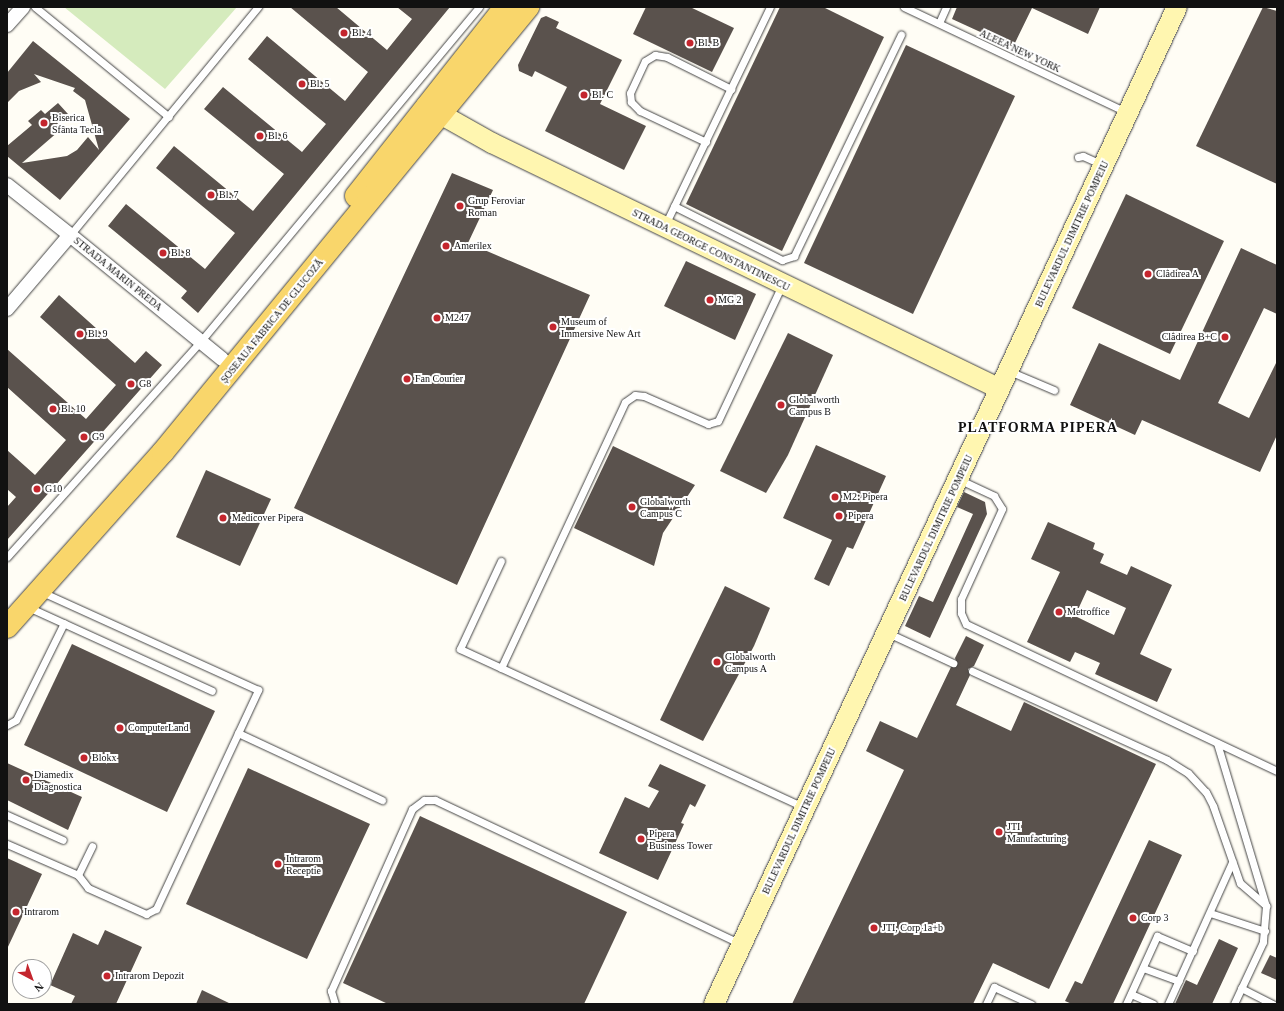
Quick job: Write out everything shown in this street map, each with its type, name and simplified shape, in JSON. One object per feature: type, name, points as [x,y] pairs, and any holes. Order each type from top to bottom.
[{"type":"main road","name":"ȘOSEAUA FABRICA DE GLUCOZĂ","points":[[24,601],[173,441],[433,110],[505,7]]},
{"type":"main road","name":"ȘOSEAUA FABRICA DE GLUCOZĂ","points":[[7,627],[24,601],[111,492],[433,110],[528,7]]},
{"type":"street","points":[[7,25],[22,7]]},
{"type":"street","name":"BULEVARDUL DIMITRIE POMPEIU","points":[[714,1004],[1177,7]]},
{"type":"street","name":"STRADA GEORGE CONSTANTINESCU","points":[[433,110],[492,143],[782,285],[1000,389]]},
{"type":"street","points":[[7,185],[70,235]]},
{"type":"street","name":"STRADA MARIN PREDA","points":[[7,309],[70,235],[222,360]]},
{"type":"lane","points":[[35,7],[169,117]]},
{"type":"lane","points":[[70,235],[169,117],[258,7]]},
{"type":"lane","points":[[7,557],[200,342],[480,7]]},
{"type":"lane","points":[[664,227],[732,90],[770,7]]},
{"type":"lane","name":"ALEEA NEW YORK","points":[[904,7],[1128,113]]},
{"type":"lane","points":[[939,23],[946,7]]},
{"type":"lane","points":[[674,206],[782,260],[794,256],[901,35]]},
{"type":"lane","points":[[706,142],[640,111],[631,102],[630,93],[645,61],[655,55],[667,57],[732,90]]},
{"type":"lane","points":[[1081,155],[1103,165]]},
{"type":"lane","points":[[502,668],[625,402],[635,396],[644,396],[708,424],[718,421],[782,285]]},
{"type":"lane","points":[[1008,371],[1054,390]]},
{"type":"lane","points":[[958,479],[994,496],[1002,509],[961,599],[961,613],[966,624],[1277,771]]},
{"type":"lane","points":[[501,561],[460,649],[806,808]]},
{"type":"lane","points":[[24,601],[64,623],[212,691]]},
{"type":"lane","points":[[7,844],[78,875],[88,888],[146,914],[156,909],[258,690],[24,601]]},
{"type":"lane","points":[[7,725],[16,720],[64,623]]},
{"type":"lane","points":[[887,633],[953,663]]},
{"type":"lane","points":[[972,671],[1167,760],[1188,773],[1206,792],[1213,806],[1240,883],[1266,906]]},
{"type":"lane","points":[[238,733],[382,800]]},
{"type":"lane","points":[[1217,743],[1266,906],[1265,931],[1234,1004]]},
{"type":"lane","points":[[335,1004],[331,991],[412,809],[424,800],[442,804],[742,944]]},
{"type":"lane","points":[[7,814],[63,840]]},
{"type":"lane","points":[[78,875],[92,846]]},
{"type":"lane","points":[[1168,1004],[1232,862]]},
{"type":"lane","points":[[1210,913],[1265,931]]},
{"type":"lane","points":[[1126,1004],[1157,936],[1193,951]]},
{"type":"lane","points":[[1143,968],[1179,981]]},
{"type":"lane","points":[[986,1004],[994,987],[1031,1004]]},
{"type":"lane","points":[[1241,988],[1273,1004]]},
{"type":"lane","points":[[1131,994],[1153,1004]]},
{"type":"green space","points":[[64,7],[237,7],[165,89]]},
{"type":"building","points":[[290,7],[336,7],[387,50],[412,19],[397,7],[450,7],[198,313],[181,298],[187,291],[108,226],[126,204],[205,269],[235,233],[156,168],[174,146],[253,211],[284,174],[204,109],[223,87],[302,152],[326,124],[248,59],[267,36],[345,101],[368,72]]},
{"type":"building","name":"Bl. B","points":[[646,7],[690,7],[734,28],[712,72],[633,34]]},
{"type":"building","points":[[780,7],[823,7],[884,37],[782,251],[686,204]]},
{"type":"building","points":[[957,7],[1100,7],[1088,34],[1032,8],[1013,47],[952,19]]},
{"type":"building","points":[[1263,7],[1277,11],[1277,184],[1196,146]]},
{"type":"building","name":"Bl. C","points":[[546,16],[559,22],[556,28],[622,60],[600,104],[646,126],[624,170],[545,131],[567,87],[535,71],[532,77],[519,71],[518,65],[541,18]]},
{"type":"building","points":[[33,41],[130,119],[60,200],[7,156],[7,146],[32,125],[28,121],[41,110],[45,114],[58,103],[68,114],[55,126],[59,131],[22,163],[67,156],[77,150],[88,137],[99,150],[85,100],[73,91],[75,88],[34,74],[41,82],[19,91],[7,103],[7,73]]},
{"type":"building","points":[[906,45],[1015,96],[913,314],[804,263]]},
{"type":"building","points":[[452,173],[493,190],[468,243],[590,295],[457,585],[294,508]]},
{"type":"building","name":"Clădirea A","points":[[1126,194],[1224,241],[1170,354],[1072,308]]},
{"type":"building","name":"Clădirea B+C","points":[[1241,248],[1277,265],[1277,314],[1264,308],[1218,403],[1249,418],[1277,361],[1277,435],[1260,472],[1142,420],[1135,435],[1070,405],[1099,343],[1180,380]]},
{"type":"building","name":"MG 2","points":[[686,261],[756,294],[735,340],[664,306]]},
{"type":"building","points":[[59,295],[135,363],[146,351],[162,365],[7,540],[7,507],[16,497],[7,489],[7,450],[35,475],[66,440],[7,387],[7,349],[86,419],[116,385],[40,317]]},
{"type":"building","name":"Globalworth Campus B","points":[[788,333],[833,355],[788,455],[766,493],[720,471]]},
{"type":"building","name":"M2: Pipera","points":[[816,445],[886,476],[853,549],[847,547],[829,586],[814,579],[832,540],[783,518]]},
{"type":"building","name":"Globalworth Campus C","points":[[613,446],[695,485],[663,533],[654,566],[574,528]]},
{"type":"building","name":"Medicover Pipera","points":[[206,470],[271,499],[240,566],[176,537]]},
{"type":"building","points":[[964,492],[985,502],[987,514],[930,638],[905,626],[919,596],[933,602],[973,514],[957,507]]},
{"type":"building","name":"Metroffice","points":[[1048,522],[1095,543],[1093,549],[1104,554],[1100,563],[1127,575],[1131,566],[1172,585],[1140,654],[1172,669],[1157,702],[1095,674],[1100,663],[1075,652],[1070,662],[1027,642],[1060,572],[1031,559]],"holes":[[[1087,590],[1126,608],[1114,635],[1075,616]]]},
{"type":"building","name":"Globalworth Campus A","points":[[725,586],[770,608],[754,646],[703,741],[660,720]]},
{"type":"building","name":"JTI Manufacturing","points":[[966,636],[984,645],[974,666],[968,669],[970,675],[956,705],[1011,731],[1024,702],[1156,764],[1049,989],[993,963],[973,1004],[792,1004],[904,770],[866,751],[880,721],[917,738],[951,667],[957,665],[955,658]]},
{"type":"building","name":"ComputerLand","points":[[72,644],[215,711],[167,812],[24,745]]},
{"type":"building","name":"Diamedix Diagnostica","points":[[7,763],[82,797],[68,830],[7,800]]},
{"type":"building","name":"Pipera Business Tower","points":[[660,764],[706,785],[695,807],[690,804],[681,823],[684,824],[658,880],[599,853],[625,797],[649,808],[659,791],[648,786]]},
{"type":"building","name":"Intrarom Receptie","points":[[248,768],[370,824],[307,959],[186,904]]},
{"type":"building","points":[[420,816],[627,912],[584,1004],[388,1004],[343,983]]},
{"type":"building","name":"Corp 3","points":[[1149,840],[1182,855],[1113,1004],[1072,1004],[1065,1001],[1075,981],[1082,984]]},
{"type":"building","name":"Intrarom","points":[[7,858],[42,874],[7,949]]},
{"type":"building","name":"Intrarom Depozit","points":[[105,930],[142,947],[116,1004],[71,1004],[75,996],[52,986],[52,980],[73,933],[98,945]]},
{"type":"building","points":[[1219,939],[1238,948],[1212,1004],[1175,1004],[1186,980],[1197,985]]},
{"type":"building","points":[[1270,955],[1277,958],[1277,980],[1261,973]]},
{"type":"building","points":[[202,990],[231,1004],[196,1004]]},
{"type":"place","name":"Bl. 4","points":[[344,33]]},
{"type":"place","name":"Bl. B","points":[[690,43]]},
{"type":"place","name":"Bl. 5","points":[[302,84]]},
{"type":"place","name":"Bl. C","points":[[584,95]]},
{"type":"place","name":"Biserica Sfânta Tecla","points":[[44,123]]},
{"type":"place","name":"Bl. 6","points":[[260,136]]},
{"type":"place","name":"Bl. 7","points":[[211,195]]},
{"type":"place","name":"Grup Feroviar Roman","points":[[460,206]]},
{"type":"place","name":"Amerilex","points":[[446,246]]},
{"type":"place","name":"Bl. 8","points":[[163,253]]},
{"type":"place","name":"Clădirea A","points":[[1148,274]]},
{"type":"place","name":"MG 2","points":[[710,300]]},
{"type":"place","name":"M247","points":[[437,318]]},
{"type":"place","name":"Museum of Immersive New Art","points":[[553,327]]},
{"type":"place","name":"Bl. 9","points":[[80,334]]},
{"type":"place","name":"Clădirea B+C","points":[[1225,337]]},
{"type":"place","name":"Fan Courier","points":[[407,379]]},
{"type":"place","name":"G8","points":[[131,384]]},
{"type":"place","name":"Globalworth Campus B","points":[[781,405]]},
{"type":"place","name":"Bl. 10","points":[[53,409]]},
{"type":"place","name":"G9","points":[[84,437]]},
{"type":"place","name":"G10","points":[[37,489]]},
{"type":"place","name":"M2: Pipera","points":[[835,497]]},
{"type":"place","name":"Globalworth Campus C","points":[[632,507]]},
{"type":"place","name":"Pipera","points":[[839,516]]},
{"type":"place","name":"Medicover Pipera","points":[[223,518]]},
{"type":"place","name":"Metroffice","points":[[1059,612]]},
{"type":"place","name":"Globalworth Campus A","points":[[717,662]]},
{"type":"place","name":"ComputerLand","points":[[120,728]]},
{"type":"place","name":"Blokx","points":[[84,758]]},
{"type":"place","name":"Diamedix Diagnostica","points":[[26,780]]},
{"type":"place","name":"JTI Manufacturing","points":[[999,832]]},
{"type":"place","name":"Pipera Business Tower","points":[[641,839]]},
{"type":"place","name":"Intrarom Receptie","points":[[278,864]]},
{"type":"place","name":"Intrarom","points":[[16,912]]},
{"type":"place","name":"Corp 3","points":[[1133,918]]},
{"type":"place","name":"JTI, Corp 1a+b","points":[[874,928]]},
{"type":"place","name":"Intrarom Depozit","points":[[107,976]]},
{"type":"district","name":"PLATFORMA PIPERA","points":[[1038,428]]}]
